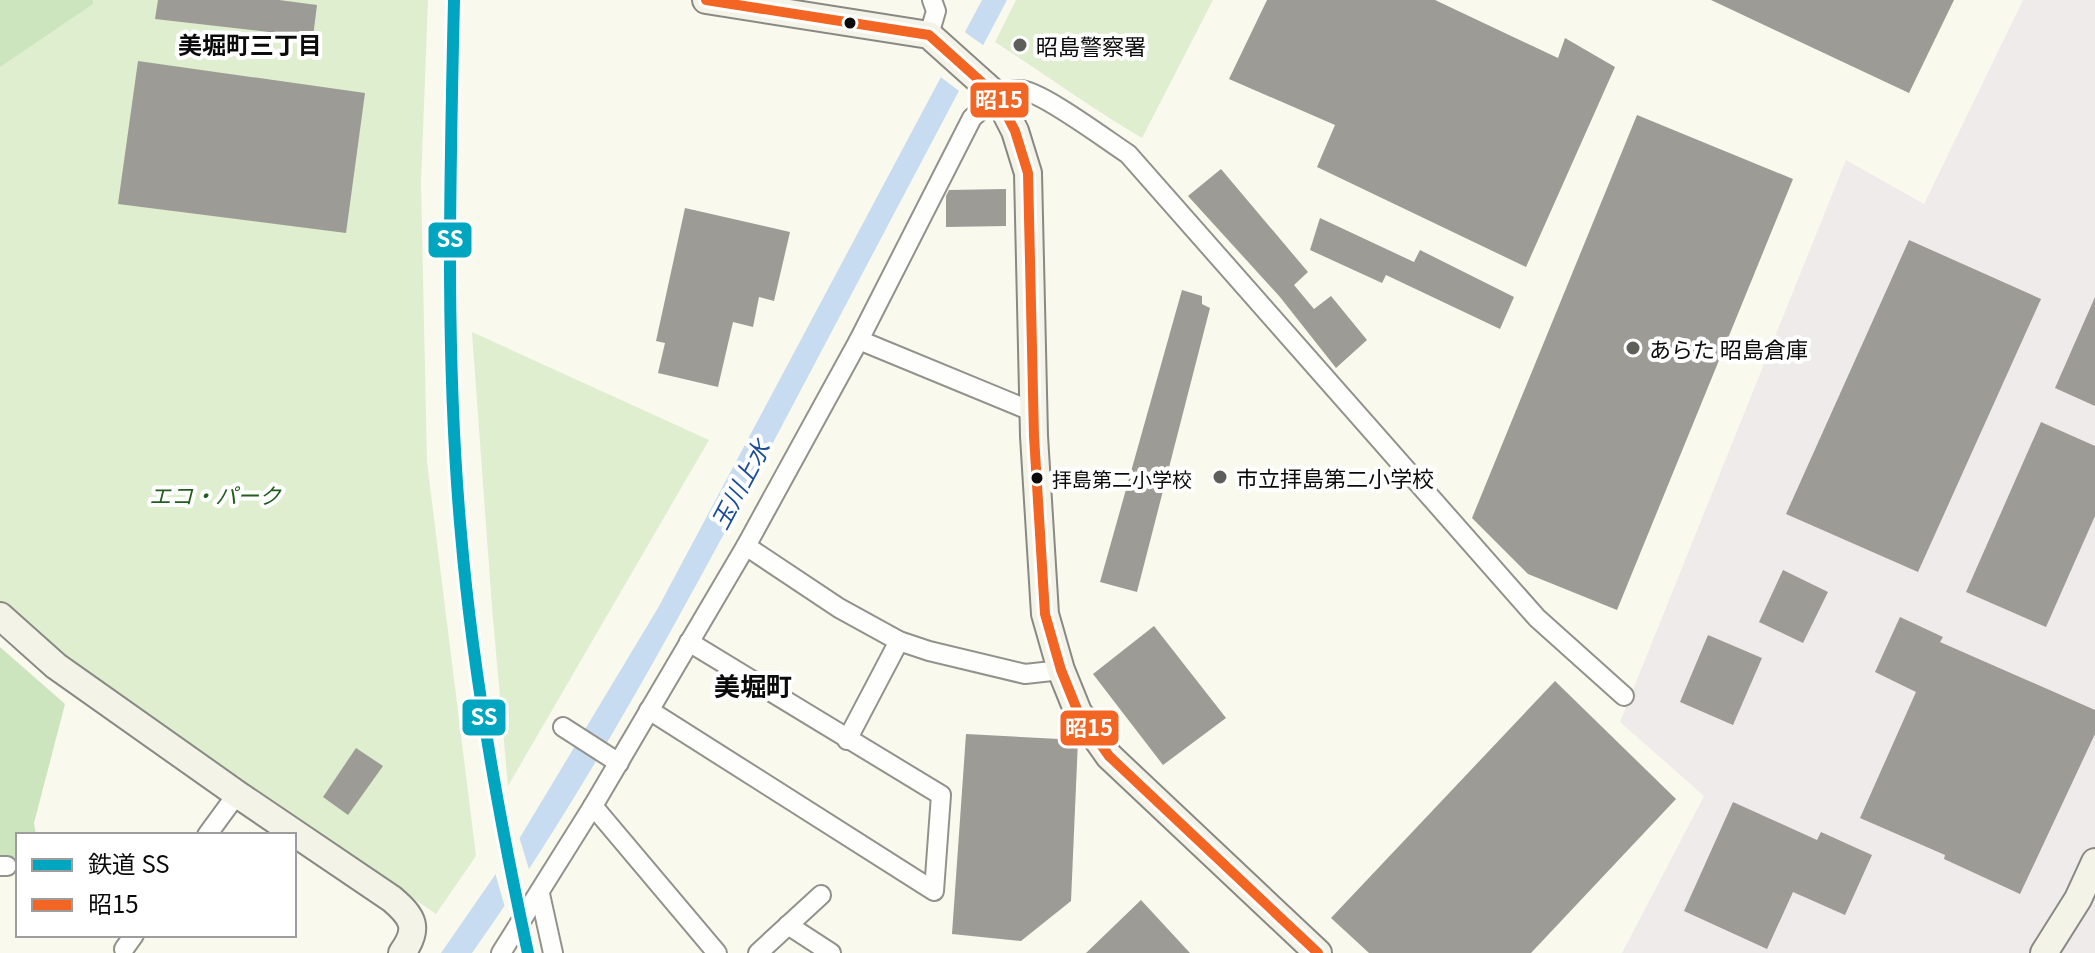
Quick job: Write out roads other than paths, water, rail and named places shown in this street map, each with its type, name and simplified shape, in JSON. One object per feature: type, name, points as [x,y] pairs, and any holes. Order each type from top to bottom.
[{"type":"main road","points":[[706,0],[939,43],[988,86],[1015,131],[1028,173],[1036,413],[1034,436],[1045,614],[1061,670],[1078,712],[1109,756],[1318,953]]},
{"type":"main road","points":[[0,616],[56,666],[295,833]]},
{"type":"main road","points":[[296,834],[392,899],[409,914],[412,927],[410,941],[402,953]]},
{"type":"main road","points":[[2044,953],[2078,899],[2095,862]]},
{"type":"street","points":[[932,0],[939,43]]},
{"type":"street","points":[[501,953],[619,763],[746,546],[859,340],[988,86],[1021,90],[1062,109],[1128,154],[1537,618],[1624,696]]},
{"type":"street","points":[[859,340],[1036,413]]},
{"type":"street","points":[[746,546],[839,608],[899,641],[1025,674],[1061,670]]},
{"type":"street","points":[[847,740],[899,641]]},
{"type":"street","points":[[649,710],[934,891],[941,795],[689,642]]},
{"type":"street","points":[[563,727],[619,763]]},
{"type":"street","points":[[208,833],[237,794]]},
{"type":"street","points":[[593,806],[717,953]]},
{"type":"street","points":[[540,894],[553,953]]},
{"type":"street","points":[[758,953],[821,895]]},
{"type":"street","points":[[788,925],[831,953]]},
{"type":"water","name":"玉川上水","points":[[982,0],[1007,0],[767,454],[627,708],[552,832],[472,953],[441,953],[513,849],[658,608]]},
{"type":"rail line","name":"SS","points":[[454,0],[451,334],[461,534],[472,639],[488,744],[528,953]]},
{"type":"place","name":"昭島警察署","points":[[1020,45]]},
{"type":"place","name":"あらた 昭島倉庫","points":[[1633,348]]},
{"type":"place","name":"市立拝島第二小学校","points":[[1220,477]]},
{"type":"place","name":"拝島第二小学校","points":[[1037,478]]},
{"type":"district","name":"美堀町三丁目","points":[[250,43]]},
{"type":"district","name":"美堀町","points":[[753,684]]},
{"type":"park label","name":"エコ・パーク","points":[[215,494]]}]
